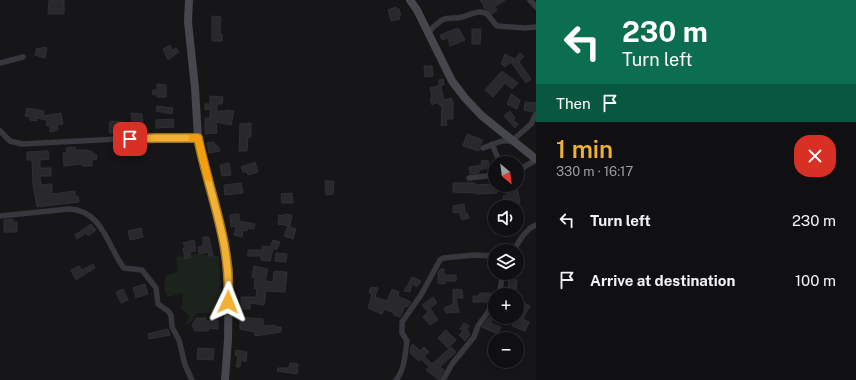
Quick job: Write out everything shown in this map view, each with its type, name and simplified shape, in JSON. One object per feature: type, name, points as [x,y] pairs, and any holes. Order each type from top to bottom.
[{"type":"main road","points":[[189,0],[188,22],[195,88],[198,138],[224,240],[229,269],[228,340],[225,380]]},
{"type":"main road","points":[[410,0],[452,81],[465,98],[482,116],[536,160]]},
{"type":"street","points":[[530,0],[536,7]]},
{"type":"street","points":[[428,33],[434,26],[450,17],[457,18],[468,14],[479,13],[487,14],[497,26],[525,28],[536,27]]},
{"type":"street","points":[[0,63],[23,57]]},
{"type":"street","points":[[483,148],[505,140],[515,142],[531,124],[536,114]]},
{"type":"street","points":[[0,131],[10,141],[22,144],[156,138],[198,138]]},
{"type":"street","points":[[492,144],[497,156]]},
{"type":"street","points":[[524,167],[536,160]]},
{"type":"street","points":[[469,178],[488,176]]},
{"type":"street","points":[[0,216],[70,209],[80,210],[87,214],[108,236],[114,254],[124,268],[142,270],[156,288],[158,304],[171,315],[172,327],[179,340],[184,365],[192,380]]},
{"type":"street","points":[[517,244],[523,234],[528,229],[536,225]]},
{"type":"street","points":[[396,380],[400,375],[404,364],[407,341],[402,334],[402,322],[421,295],[440,260],[443,258],[474,255],[488,256]]},
{"type":"street","points":[[443,380],[452,364],[474,337],[478,326],[488,312]]},
{"type":"shaded area","points":[[197,254],[219,256],[221,298],[220,313],[198,313],[194,316],[192,321],[185,325],[189,316],[181,308],[183,293],[168,297],[164,288],[166,275],[178,272],[176,257]]},
{"type":"building","points":[[49,0],[64,0],[64,14],[48,14]]},
{"type":"building","points":[[480,0],[505,0],[495,7],[497,10],[492,14],[484,8]]},
{"type":"building","points":[[396,7],[399,9],[401,15],[399,15],[400,19],[391,21],[388,10]]},
{"type":"building","points":[[212,16],[221,17],[220,34],[222,34],[222,41],[212,41]]},
{"type":"building","points":[[455,29],[459,29],[465,40],[450,46],[448,38],[442,40],[440,35]]},
{"type":"building","points":[[472,29],[481,29],[480,44],[472,44]]},
{"type":"building","points":[[170,45],[172,50],[176,48],[179,52],[168,60],[163,49]]},
{"type":"building","points":[[42,47],[47,48],[45,58],[35,55],[37,48],[42,49]]},
{"type":"building","points":[[520,53],[524,56],[519,62],[531,79],[526,83],[511,62],[505,67],[501,64],[505,54],[515,59]]},
{"type":"building","points":[[424,66],[432,66],[433,76],[425,77]]},
{"type":"building","points":[[502,71],[518,83],[512,89],[505,83],[493,97],[485,90]]},
{"type":"building","points":[[443,79],[444,85],[441,85],[443,97],[446,100],[451,98],[453,102],[453,119],[446,119],[447,125],[441,126],[442,105],[440,106],[438,102],[432,105],[430,88],[439,86],[439,80]]},
{"type":"building","points":[[157,84],[166,85],[166,97],[157,97],[157,95],[152,94],[153,90],[157,90]]},
{"type":"building","points":[[511,94],[520,100],[517,109],[507,104]]},
{"type":"building","points":[[210,96],[223,97],[222,104],[217,104],[217,111],[234,111],[231,125],[216,122],[217,133],[205,134],[205,118],[210,118],[210,109],[205,110],[205,104],[210,104]]},
{"type":"building","points":[[525,102],[536,103],[536,110],[532,112],[524,110]]},
{"type":"building","points":[[157,106],[173,108],[172,114],[156,111]]},
{"type":"building","points":[[27,108],[44,111],[43,116],[61,113],[63,124],[57,125],[58,130],[50,132],[50,126],[47,126],[46,120],[37,118],[37,121],[30,120],[30,117],[25,116]]},
{"type":"building","points":[[510,111],[515,118],[513,120],[518,124],[515,128],[504,116]]},
{"type":"building","points":[[131,113],[142,114],[144,133],[134,134]]},
{"type":"building","points":[[173,119],[174,127],[156,128],[156,120]]},
{"type":"building","points":[[110,121],[122,122],[121,134],[109,133]]},
{"type":"building","points":[[251,123],[251,137],[248,137],[247,151],[239,151],[240,124]]},
{"type":"building","points":[[467,134],[483,140],[479,147],[479,151],[463,146]]},
{"type":"building","points":[[214,142],[220,151],[209,153],[207,143]]},
{"type":"building","points":[[75,147],[76,150],[92,151],[92,154],[96,154],[97,159],[92,160],[92,166],[82,166],[82,164],[64,166],[63,153],[67,152],[66,148]]},
{"type":"building","points":[[48,151],[49,159],[40,160],[40,168],[51,168],[51,176],[40,176],[41,185],[52,184],[52,194],[75,191],[75,196],[78,196],[79,202],[37,207],[33,184],[32,160],[27,160],[27,152]]},
{"type":"building","points":[[488,160],[488,168],[479,170],[479,173],[470,174],[469,167],[482,165],[481,161]]},
{"type":"building","points":[[255,162],[258,172],[248,175],[247,172],[243,172],[241,167]]},
{"type":"building","points":[[229,163],[231,175],[222,176],[220,165]]},
{"type":"building","points":[[325,181],[334,181],[333,194],[326,195]]},
{"type":"building","points":[[241,183],[243,193],[225,195],[224,185]]},
{"type":"building","points":[[453,183],[475,183],[475,185],[488,184],[488,192],[497,193],[477,194],[453,192]]},
{"type":"building","points":[[507,192],[518,192],[520,200],[503,200],[503,196],[507,195]]},
{"type":"building","points":[[292,193],[293,203],[282,203],[281,194]]},
{"type":"building","points":[[464,204],[465,213],[467,213],[469,218],[462,220],[459,212],[453,213],[453,206]]},
{"type":"building","points":[[239,214],[239,221],[255,224],[254,229],[247,228],[247,231],[243,230],[242,237],[234,235],[236,226],[231,227],[230,215]]},
{"type":"building","points":[[284,214],[292,215],[290,226],[278,224],[279,215],[284,216]]},
{"type":"building","points":[[13,219],[13,222],[17,222],[17,232],[4,232],[4,220]]},
{"type":"building","points":[[91,224],[96,230],[88,236],[86,233],[77,239],[75,235]]},
{"type":"building","points":[[288,226],[296,229],[293,239],[284,236]]},
{"type":"building","points":[[141,228],[143,237],[130,240],[128,231]]},
{"type":"building","points":[[203,237],[209,237],[213,256],[209,256],[208,252],[199,254],[198,247],[203,246]]},
{"type":"building","points":[[194,240],[196,251],[190,252],[191,257],[185,259],[183,248],[186,248],[183,243]]},
{"type":"building","points":[[273,240],[280,242],[277,249],[273,249],[270,261],[261,260],[261,256],[248,256],[248,250],[262,250],[262,246],[270,247]]},
{"type":"building","points":[[276,253],[287,254],[286,262],[275,261]]},
{"type":"building","points":[[93,264],[95,268],[76,280],[71,270],[79,266],[82,270]]},
{"type":"building","points":[[254,266],[268,269],[265,281],[273,282],[274,271],[287,272],[285,292],[266,291],[264,305],[250,303],[250,309],[241,309],[241,297],[256,297],[257,289],[254,288],[255,278],[252,277]]},
{"type":"building","points":[[441,269],[444,269],[444,275],[456,275],[456,281],[445,281],[445,284],[438,283],[438,272]]},
{"type":"building","points":[[412,277],[421,281],[417,287],[412,284],[410,292],[404,291]]},
{"type":"building","points":[[509,280],[517,280],[516,288],[508,288]]},
{"type":"building","points":[[145,284],[148,294],[136,298],[133,288]]},
{"type":"building","points":[[371,287],[378,288],[375,297],[387,301],[392,289],[399,292],[398,296],[411,302],[407,307],[405,306],[400,317],[384,309],[382,314],[379,313],[368,308],[372,294],[369,293]]},
{"type":"building","points":[[123,289],[128,300],[121,303],[116,292]]},
{"type":"building","points":[[453,289],[462,290],[463,298],[456,298],[459,312],[446,313],[444,308],[453,304]]},
{"type":"building","points":[[480,293],[488,293],[488,302],[473,302],[473,296],[479,296]]},
{"type":"building","points":[[433,297],[437,303],[430,308],[438,320],[430,325],[423,317],[428,312],[422,305]]},
{"type":"building","points":[[524,303],[530,306],[524,317]]},
{"type":"building","points":[[240,317],[263,319],[263,326],[275,325],[275,327],[281,327],[281,332],[255,336],[254,332],[240,329]]},
{"type":"building","points":[[196,318],[206,318],[206,321],[218,320],[218,329],[209,328],[208,331],[195,331],[192,325]]},
{"type":"building","points":[[488,319],[488,324],[494,324],[501,327],[499,332],[493,332],[482,327]]},
{"type":"building","points":[[524,320],[529,322],[525,331],[512,326],[513,324],[524,324]]},
{"type":"building","points":[[464,323],[469,326],[467,329],[470,335],[465,341],[459,335],[463,331],[460,329]]},
{"type":"building","points":[[168,329],[170,335],[149,339],[148,334]]},
{"type":"building","points":[[446,330],[456,340],[448,348],[438,338]]},
{"type":"building","points":[[413,344],[420,351],[424,347],[429,352],[424,356],[432,364],[451,347],[456,352],[440,367],[444,370],[439,380],[426,370],[429,367],[421,359],[419,361],[410,353],[411,346]]},
{"type":"building","points":[[198,348],[214,349],[213,360],[197,359]]},
{"type":"building","points":[[236,350],[247,352],[246,362],[241,360],[240,367],[236,367],[238,356],[235,355]]},
{"type":"building","points":[[290,363],[298,364],[297,374],[277,371],[278,368],[289,368]]},
{"type":"slow traffic","points":[[192,138],[198,138],[208,178]]},
{"type":"route","points":[[130,139],[198,138],[224,240],[229,269],[228,302]]}]
